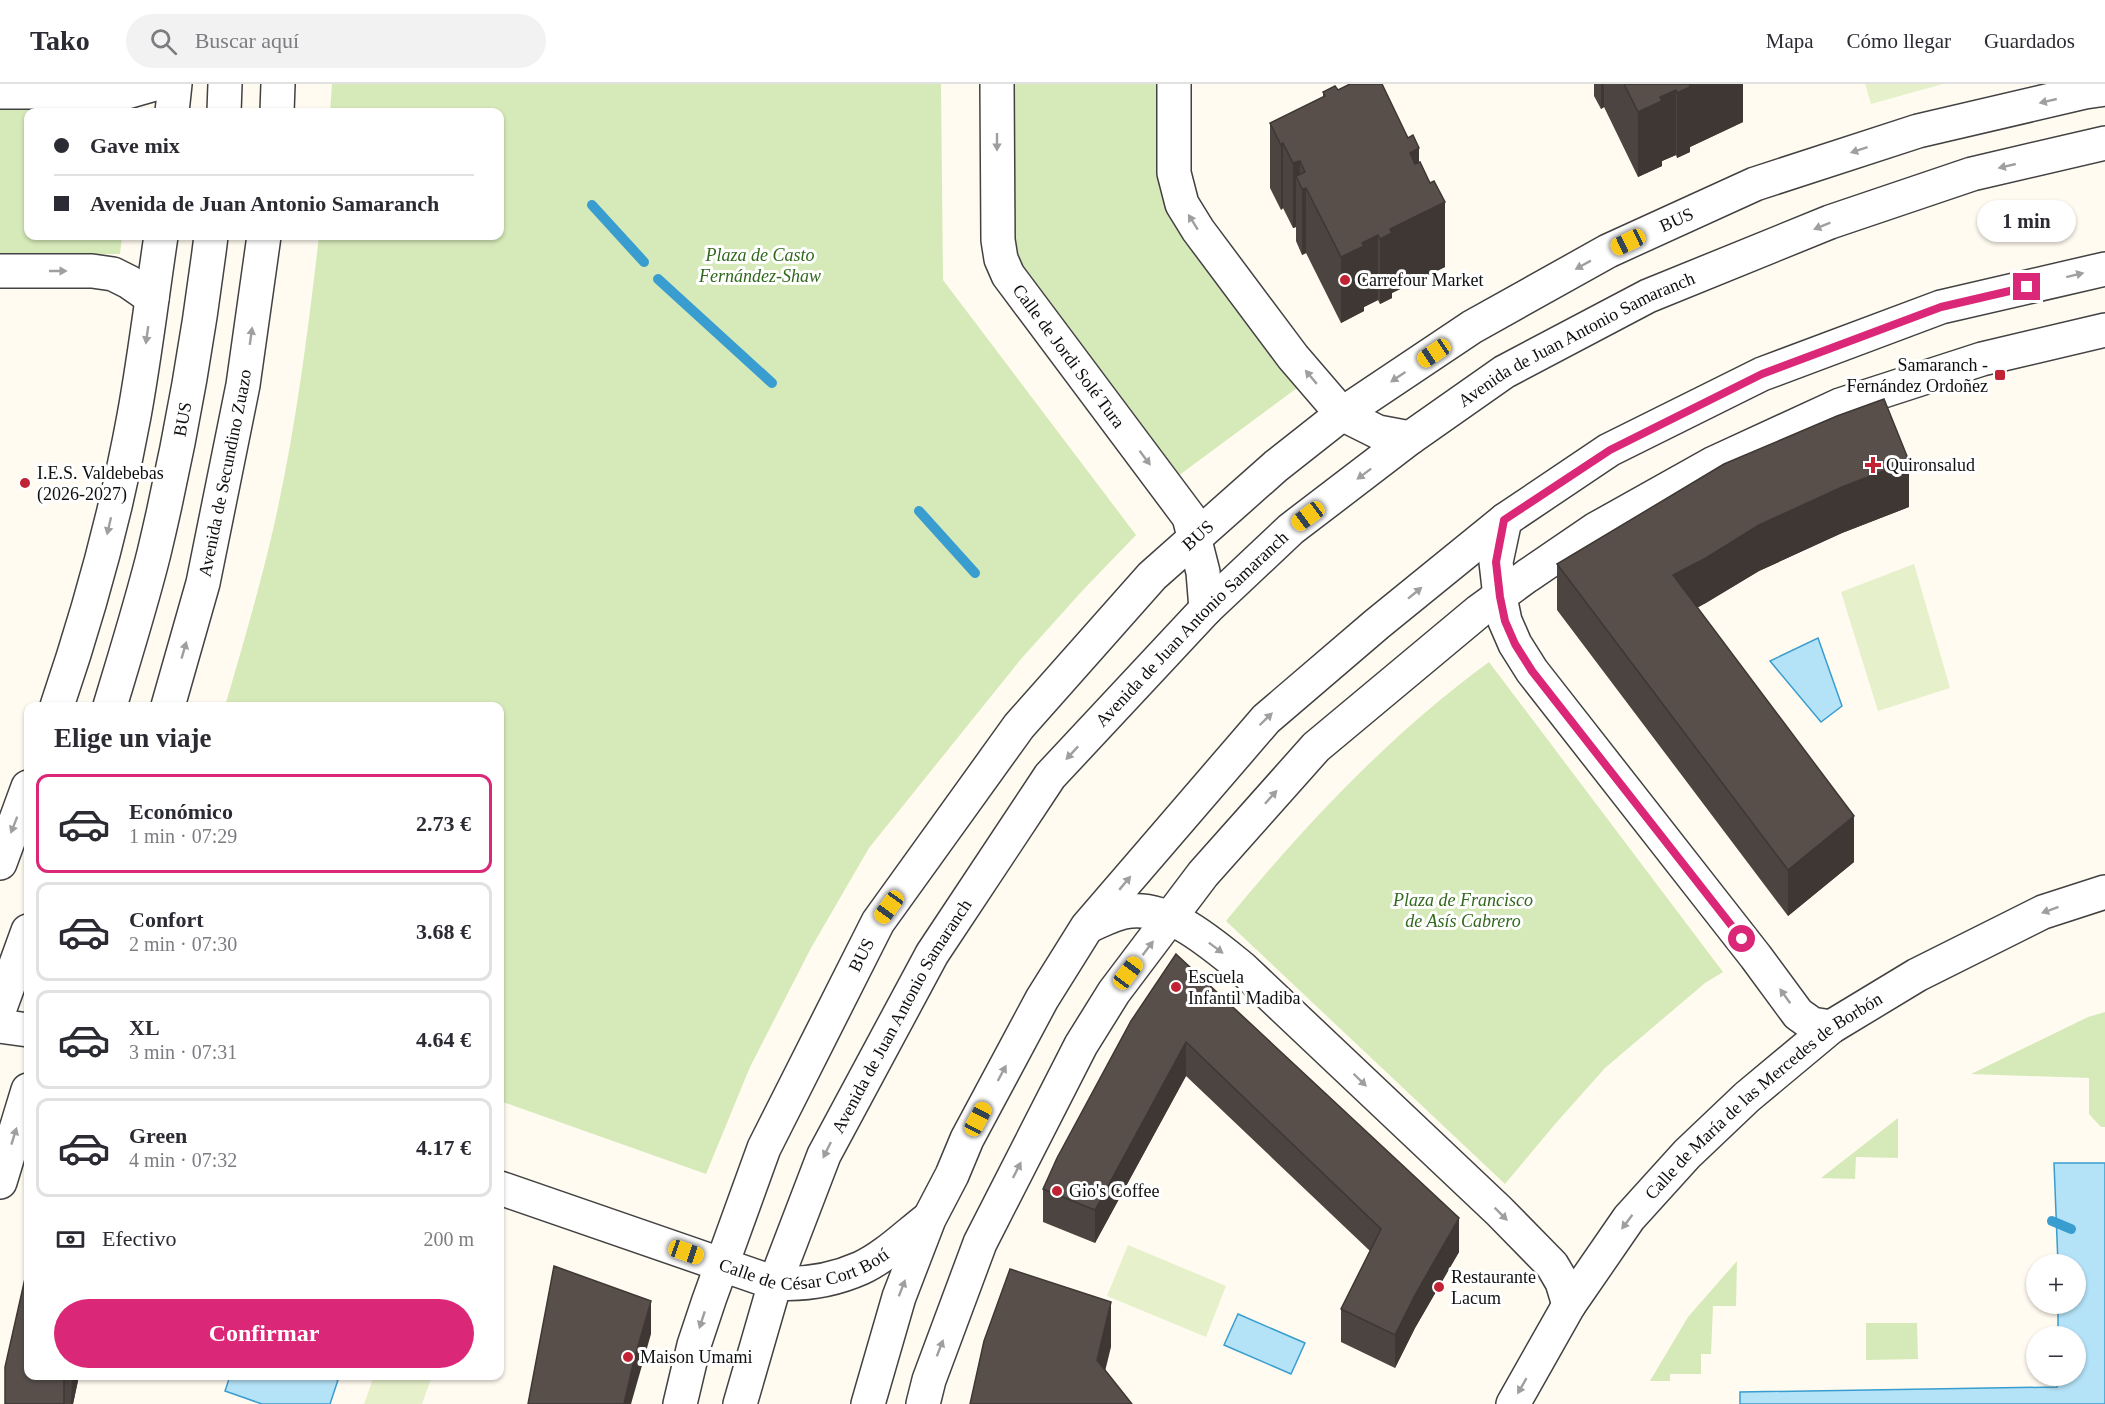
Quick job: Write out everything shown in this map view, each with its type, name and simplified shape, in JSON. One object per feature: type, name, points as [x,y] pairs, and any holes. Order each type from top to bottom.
[{"type":"street","points":[[0,92],[127,92],[155,84]]},
{"type":"street","points":[[172,108],[175,84]]},
{"type":"street","points":[[224,108],[225,84]]},
{"type":"street","points":[[277,108],[278,84]]},
{"type":"street","name":"Calle de Jordi Solé Tura","points":[[997,84],[998,240],[1001,260],[1008,275],[1188,517],[1203,572],[1206,609]]},
{"type":"street","points":[[1174,84],[1174,173],[1182,204],[1198,230],[1293,357],[1342,414],[1378,432],[1410,438]]},
{"type":"street","name":"BUS","points":[[680,1404],[694,1345],[720,1264],[764,1148],[878,922],[1019,726],[1152,576],[1276,466],[1342,414],[1472,327],[1608,251],[1755,184],[1918,131],[2085,92],[2105,90]]},
{"type":"street","name":"Avenida de Juan Antonio Samaranch","points":[[740,1404],[775,1283],[824,1155],[932,954],[1050,776],[1206,609],[1291,529],[1410,438],[1504,372],[1648,296],[1830,222],[1961,178],[2105,143]]},
{"type":"street","points":[[58,702],[107,538],[134,417],[160,240]]},
{"type":"street","name":"BUS","points":[[111,702],[153,555],[173,469],[192,375],[210,240]]},
{"type":"street","name":"Avenida de Secundino Zuazo","points":[[169,702],[203,583],[243,385],[263,240]]},
{"type":"street","points":[[868,1404],[899,1297],[928,1219],[967,1139],[1042,999],[1087,927],[1266,719],[1504,520],[1610,450],[1762,374],[1941,307],[2105,269]]},
{"type":"street","points":[[0,271],[93,271],[113,274],[152,298]]},
{"type":"street","points":[[923,1404],[928,1380],[980,1244],[1081,1045],[1114,992],[1203,874],[1316,747],[1500,597],[1596,529],[1714,463],[1840,405],[1982,359],[2105,330]]},
{"type":"street","points":[[1504,520],[1496,562],[1500,597],[1505,621],[1515,644],[1532,671],[1798,1014],[1812,1024],[1831,1027]]},
{"type":"street","points":[[0,863],[24,798]]},
{"type":"street","name":"Calle de María de las Mercedes de Borbón","points":[[1513,1404],[1569,1305],[1629,1218],[1687,1154],[1747,1097],[1831,1027],[1917,975],[2043,912],[2105,892]]},
{"type":"street","points":[[1087,927],[1110,916],[1132,910],[1170,918],[1200,935],[1242,968],[1499,1212],[1552,1266],[1562,1282],[1569,1305]]},
{"type":"street","points":[[0,1008],[24,942]]},
{"type":"street","points":[[0,1026],[24,1029]]},
{"type":"street","points":[[0,1182],[24,1103]]},
{"type":"street","name":"Calle de César Cort Botí","points":[[504,1189],[775,1283],[814,1282],[862,1268],[928,1219]]},
{"type":"green space","name":"Plaza de Casto Fernández-Shaw","points":[[332,84],[941,84],[943,280],[1136,535],[1021,659],[869,848],[811,948],[750,1067],[706,1174],[504,1102],[504,702],[226,702],[258,591],[282,486],[301,379],[318,240],[504,240],[504,108],[330,108]]},
{"type":"green space","points":[[1008,84],[1163,84],[1164,174],[1301,385],[1178,476],[1025,274],[1012,244]]},
{"type":"green space","points":[[1865,84],[1943,84],[1871,104]]},
{"type":"green space","points":[[138,104],[138,108],[24,108],[24,240],[122,240],[120,254],[0,255],[0,105]]},
{"type":"green space","points":[[1914,564],[1950,688],[1878,711],[1841,592]]},
{"type":"green space","name":"Plaza de Francisco de Asís Cabrero","points":[[1489,662],[1723,972],[1705,983],[1605,1068],[1505,1184],[1226,921],[1349,783],[1417,720]]},
{"type":"green space","points":[[2105,1012],[2105,1127],[2101,1127],[2089,1114],[2089,1078],[1971,1074],[2088,1017]]},
{"type":"green space","points":[[1898,1118],[1898,1158],[1856,1157],[1855,1179],[1821,1178]]},
{"type":"green space","points":[[1128,1245],[1226,1286],[1206,1337],[1107,1296]]},
{"type":"green space","points":[[1737,1261],[1736,1306],[1713,1306],[1711,1354],[1701,1354],[1701,1374],[1670,1374],[1670,1381],[1650,1381],[1688,1317]]},
{"type":"green space","points":[[1866,1323],[1917,1323],[1918,1359],[1866,1360]]},
{"type":"green space","points":[[373,1380],[431,1380],[422,1404],[364,1404]]},
{"type":"water","points":[[1818,638],[1842,706],[1821,722],[1770,661]]},
{"type":"water","points":[[2054,1163],[2105,1163],[2105,1404],[1740,1404],[1740,1392],[2086,1386],[2086,1326],[2058,1326],[2058,1314],[2086,1314],[2086,1254],[2058,1254]]},
{"type":"water","points":[[1238,1314],[1305,1343],[1291,1374],[1224,1345]]},
{"type":"water","points":[[229,1380],[338,1380],[330,1404],[262,1404],[225,1391]]},
{"type":"building","points":[[1350,84],[1382,84],[1408,138],[1413,135],[1419,148],[1410,153],[1415,164],[1420,162],[1430,183],[1434,181],[1445,202],[1390,229],[1392,233],[1380,239],[1378,235],[1362,243],[1364,246],[1341,257],[1306,188],[1302,189],[1296,176],[1305,172],[1300,161],[1293,163],[1270,123],[1325,96],[1323,92],[1335,86],[1338,90]]},
{"type":"building","points":[[1624,84],[1689,84],[1690,87],[1660,97],[1662,101],[1638,112]]},
{"type":"building","points":[[1884,399],[1909,461],[1842,487],[1759,525],[1706,558],[1673,575],[1854,816],[1788,870],[1557,564],[1724,464],[1837,416]]},
{"type":"building","points":[[1176,954],[1459,1218],[1395,1335],[1341,1309],[1381,1229],[1186,1042],[1095,1210],[1043,1189],[1057,1158],[1131,1021]]},
{"type":"building","points":[[554,1266],[651,1301],[624,1404],[528,1404]]},
{"type":"building","points":[[1010,1269],[1111,1302],[1097,1360],[1132,1404],[970,1404],[984,1341]]},
{"type":"building","points":[[24,1283],[24,1380],[64,1380],[64,1404],[5,1404],[5,1367]]},
{"type":"waterway","points":[[592,205],[644,262]]},
{"type":"waterway","points":[[658,279],[772,383]]},
{"type":"waterway","points":[[919,511],[975,573]]},
{"type":"waterway","points":[[2052,1221],[2071,1229]]},
{"type":"place","name":"Carrefour Market","points":[[1345,280]]},
{"type":"place","name":"Samaranch - Fernández Ordoñez","points":[[2000,375]]},
{"type":"place","name":"Quironsalud","points":[[1873,465]]},
{"type":"place","name":"I.E.S. Valdebebas (2026-2027)","points":[[25,483]]},
{"type":"place","name":"Escuela Infantil Madiba","points":[[1176,987]]},
{"type":"place","name":"Gio's Coffee","points":[[1057,1191]]},
{"type":"place","name":"Restaurante Lacum","points":[[1439,1287]]},
{"type":"place","name":"Maison Umami","points":[[628,1357]]},
{"type":"route","points":[[1742,939],[1532,671],[1515,644],[1505,621],[1496,562],[1504,520],[1610,450],[1762,374],[1941,307],[2027,287]]}]
